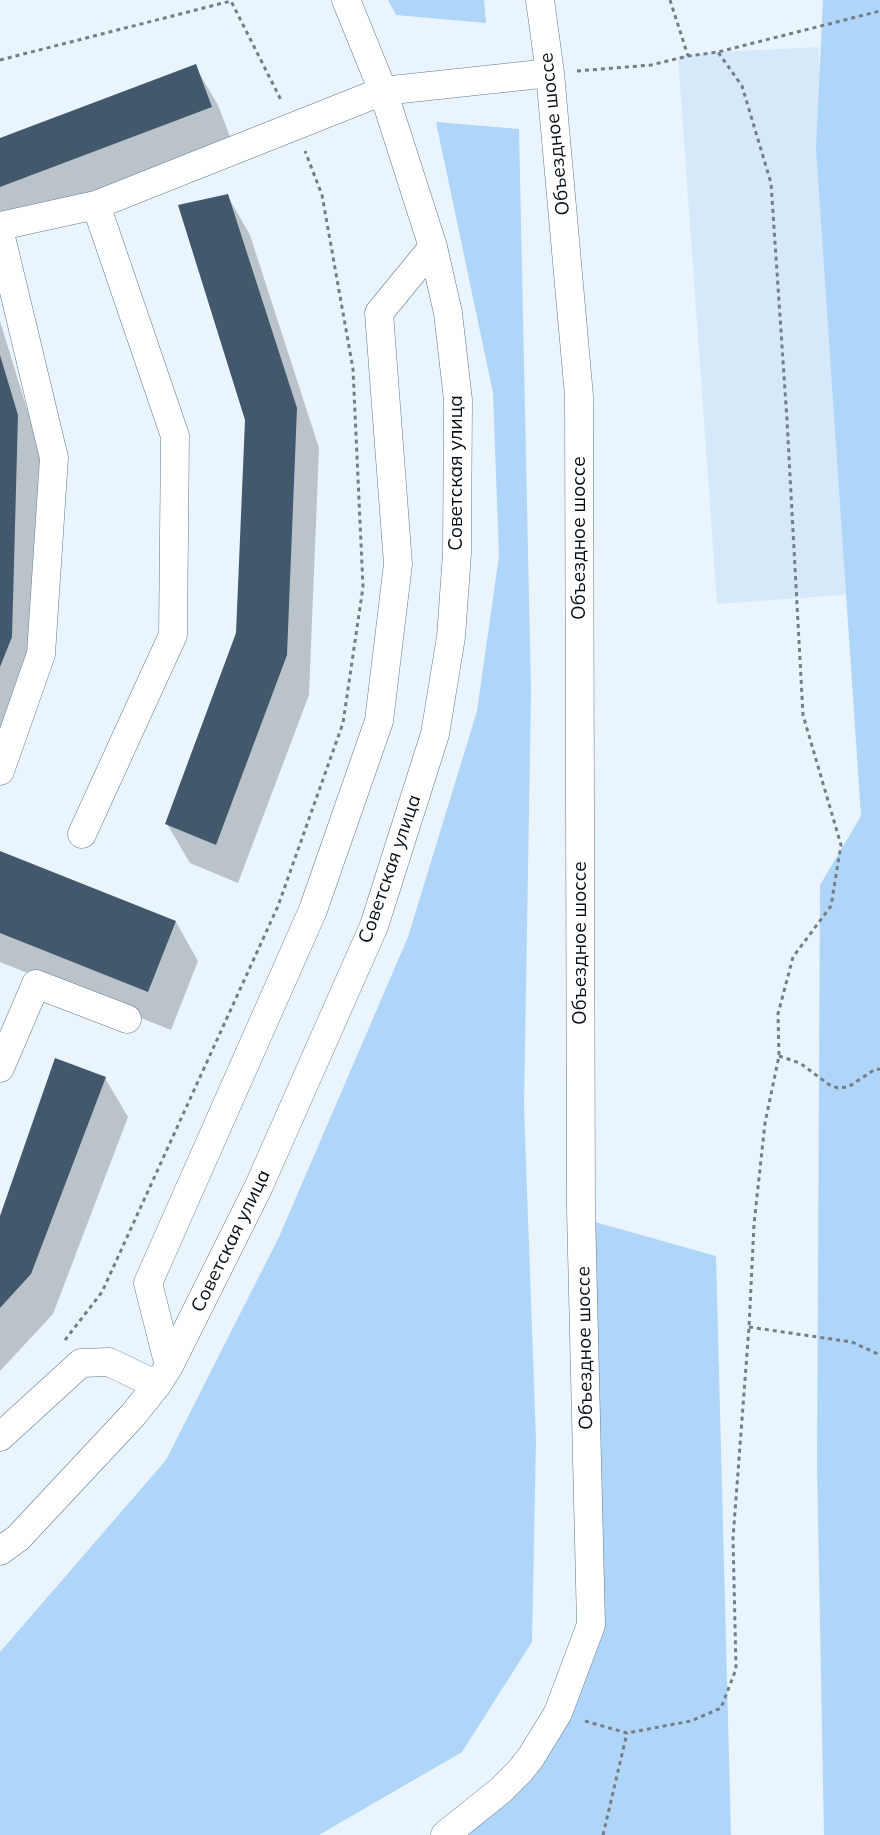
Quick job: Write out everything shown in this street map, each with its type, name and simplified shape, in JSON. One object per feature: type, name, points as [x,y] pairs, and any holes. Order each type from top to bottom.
[{"type":"street","name":"Советская улица","points":[[0,1551],[18,1538],[133,1415],[164,1376],[258,1188],[374,926],[435,734],[450,637],[457,553],[458,400],[448,313],[433,247],[384,91],[346,0]]},
{"type":"street","name":"Объездное шоссе","points":[[445,1835],[494,1795],[520,1771],[531,1757],[558,1713],[591,1625],[581,1210],[579,396],[550,73],[540,0]]},
{"type":"street","points":[[0,226],[96,205],[384,91],[550,73]]},
{"type":"street","points":[[82,834],[173,635],[174,436],[96,205]]},
{"type":"street","points":[[0,233],[54,458],[41,654],[0,771]]},
{"type":"street","points":[[0,1437],[81,1363],[110,1362],[164,1376],[148,1283],[313,910],[379,721],[398,564],[379,312],[433,247]]},
{"type":"street","points":[[0,1068],[36,984],[127,1019]]},
{"type":"path","points":[[670,0],[688,56]]},
{"type":"path","points":[[0,60],[230,1],[294,126],[322,195],[353,369],[364,587],[343,723],[278,906],[102,1292],[61,1345]]},
{"type":"path","points":[[550,73],[651,65],[688,56],[718,52],[880,11]]},
{"type":"path","points":[[558,1713],[627,1733],[691,1721],[721,1708],[736,1669],[733,1538],[749,1327],[754,1224],[765,1123],[778,1056],[778,1014],[794,957],[831,906],[841,845],[803,714],[787,420],[771,183],[742,86],[718,52]]},
{"type":"path","points":[[778,1056],[800,1064],[828,1084],[838,1088],[848,1087],[874,1070],[880,1069]]},
{"type":"path","points":[[749,1327],[852,1342],[880,1355]]},
{"type":"path","points":[[603,1835],[627,1733]]},
{"type":"shaded area","points":[[388,0],[484,0],[486,23],[396,15]]},
{"type":"shaded area","points":[[823,0],[880,0],[880,1835],[824,1835],[817,1466],[820,885],[861,816],[816,148]]},
{"type":"shaded area","points":[[818,47],[856,594],[717,604],[678,57],[718,52]]},
{"type":"shaded area","points":[[436,122],[519,129],[531,692],[524,1107],[536,1440],[532,1642],[462,1752],[319,1835],[0,1835],[0,1652],[166,1460],[279,1237],[408,937],[477,711],[499,556],[493,393]]},
{"type":"shaded area","points":[[588,1220],[716,1256],[731,1835],[455,1835],[524,1776],[597,1621]]},
{"type":"building","points":[[196,64],[212,107],[0,187],[0,138]]},
{"type":"building","points":[[228,194],[297,408],[287,655],[216,845],[165,824],[236,633],[245,420],[178,205]]},
{"type":"building","points":[[0,355],[18,415],[12,637],[0,667]]},
{"type":"building","points":[[0,851],[176,921],[148,992],[0,933]]},
{"type":"building","points":[[55,1058],[106,1077],[31,1274],[0,1308],[0,1216]]}]
